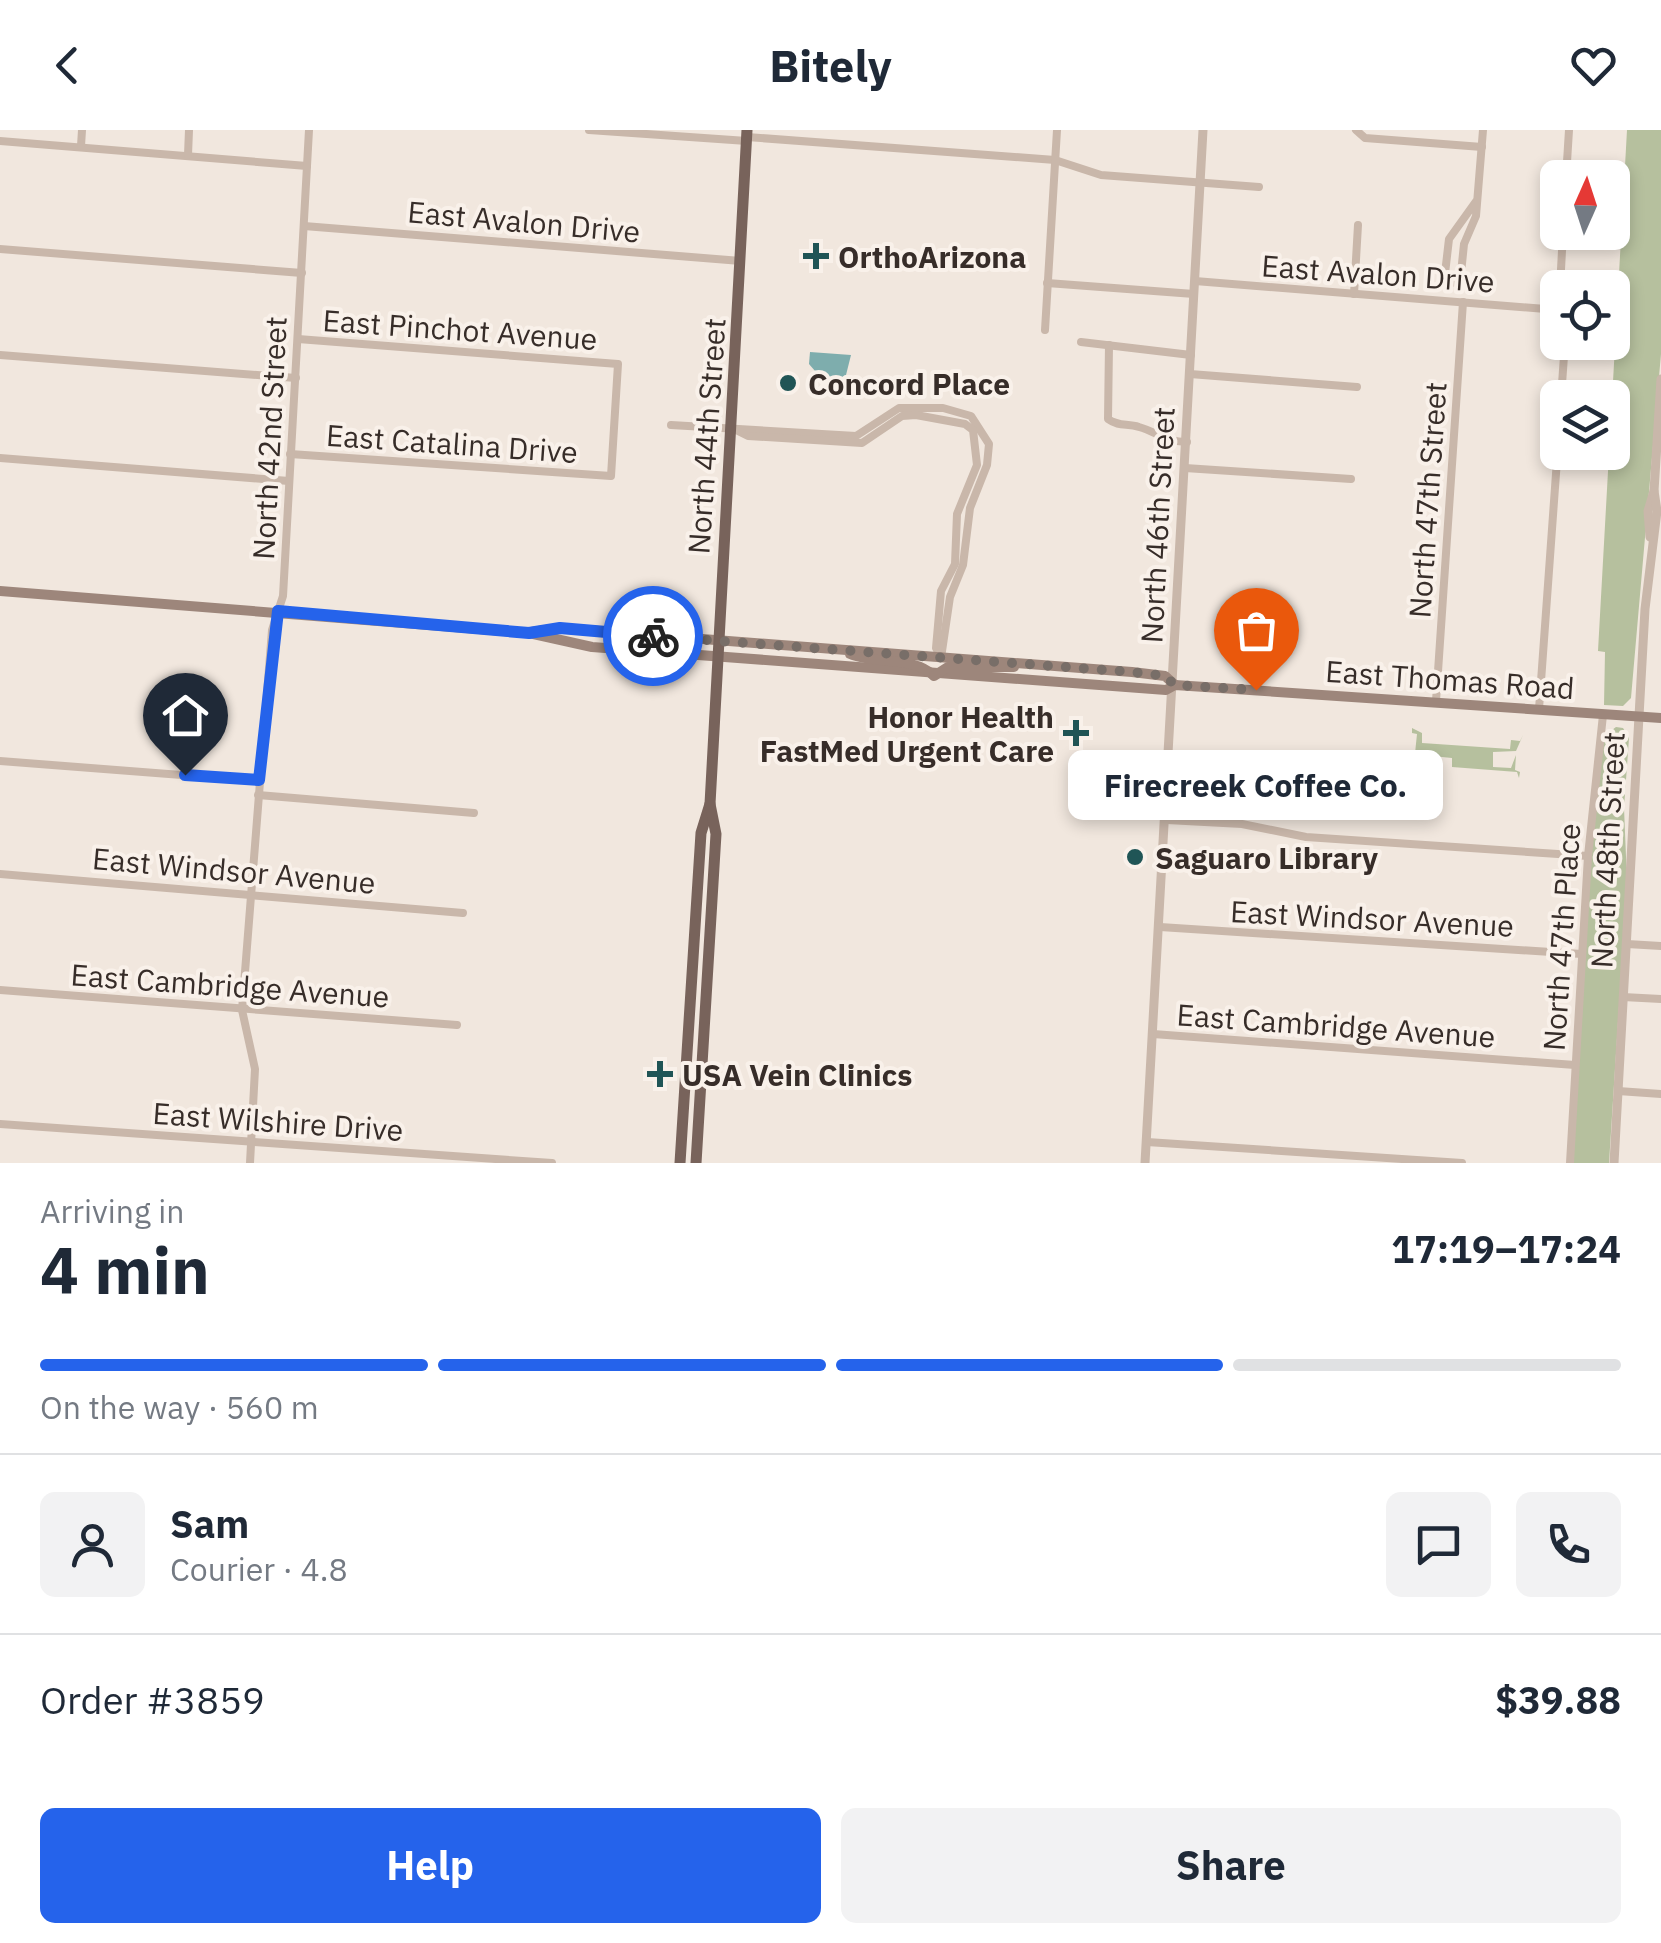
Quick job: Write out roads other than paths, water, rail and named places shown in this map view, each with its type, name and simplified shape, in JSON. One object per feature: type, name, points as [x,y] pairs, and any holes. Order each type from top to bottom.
[{"type":"main road","name":"North 44th Street","points":[[696,1163],[716,834],[710,804],[747,136]]},
{"type":"main road","name":"East Thomas Road","points":[[0,591],[529,633],[566,644],[934,676],[1166,690],[1174,685],[1661,718]]},
{"type":"main road","name":"East Thomas Road","points":[[529,633],[560,628],[1025,664],[1166,676],[1174,685]]},
{"type":"main road","points":[[841,650],[866,661],[920,665],[934,676],[948,667],[1000,670],[1025,664]]},
{"type":"main road","name":"North 44th Street","points":[[680,1163],[700,834],[710,804]]},
{"type":"street","points":[[81,146],[82,130]]},
{"type":"street","points":[[188,155],[189,130]]},
{"type":"street","name":"North 42nd Street","points":[[250,1163],[254,1051],[242,1010],[248,894],[278,611],[283,596],[310,130]]},
{"type":"street","points":[[589,130],[747,136],[1055,160],[1101,175],[1259,187]]},
{"type":"street","points":[[1045,330],[1057,130]]},
{"type":"street","name":"North 46th Street","points":[[1146,1163],[1204,130]]},
{"type":"street","points":[[1356,130],[1365,138],[1482,147]]},
{"type":"street","points":[[1477,200],[1449,239],[1444,282],[1460,284],[1464,244],[1477,200],[1483,130]]},
{"type":"street","points":[[1567,160],[1569,130]]},
{"type":"street","points":[[0,141],[308,166]]},
{"type":"street","points":[[1354,294],[1358,225]]},
{"type":"street","name":"East Avalon Drive","points":[[304,226],[741,261]]},
{"type":"street","points":[[0,249],[302,273]]},
{"type":"street","name":"East Avalon Drive","points":[[1194,281],[1540,308]]},
{"type":"street","points":[[1047,283],[1194,294]]},
{"type":"street","name":"North 47th Street","points":[[1436,702],[1462,302]]},
{"type":"street","name":"East Pinchot Avenue","points":[[298,339],[618,364],[611,476]]},
{"type":"street","points":[[1082,342],[1191,355]]},
{"type":"street","points":[[1109,344],[1108,419],[1118,425],[1142,428],[1162,440],[1186,442]]},
{"type":"street","points":[[0,355],[296,378]]},
{"type":"street","points":[[1190,374],[1356,387]]},
{"type":"street","name":"North 48th Street","points":[[1614,1163],[1651,540],[1648,510],[1659,449],[1661,379]]},
{"type":"street","points":[[671,425],[732,428],[748,436],[850,444],[862,443],[902,416],[916,414],[966,424],[973,430],[977,465],[958,514],[955,564],[941,591],[936,648],[941,658]]},
{"type":"street","name":"East Catalina Drive","points":[[290,454],[611,476]]},
{"type":"street","points":[[0,458],[289,481]]},
{"type":"street","points":[[1186,468],[1351,480]]},
{"type":"street","points":[[1539,709],[1556,470]]},
{"type":"street","name":"North 47th Place","points":[[1570,1163],[1588,856],[1603,715]]},
{"type":"street","points":[[0,761],[259,780]]},
{"type":"street","points":[[258,795],[474,813]]},
{"type":"street","points":[[1168,820],[1242,824],[1306,837],[1588,856]]},
{"type":"street","name":"East Windsor Avenue","points":[[0,874],[464,914]]},
{"type":"street","name":"East Windsor Avenue","points":[[1160,927],[1582,954]]},
{"type":"street","points":[[1627,944],[1661,946]]},
{"type":"street","name":"East Cambridge Avenue","points":[[0,990],[457,1025]]},
{"type":"street","points":[[1623,997],[1661,999]]},
{"type":"street","name":"East Cambridge Avenue","points":[[1153,1034],[1575,1065]]},
{"type":"street","points":[[1618,1091],[1661,1094]]},
{"type":"street","points":[[684,1096],[700,1098]]},
{"type":"street","name":"East Wilshire Drive","points":[[0,1124],[552,1163]]},
{"type":"street","points":[[1147,1142],[1462,1163]]},
{"type":"water","points":[[810,352],[851,355],[846,375],[827,385],[809,364]]},
{"type":"place","name":"OrthoArizona","points":[[816,256]]},
{"type":"place","name":"Concord Place","points":[[788,383]]},
{"type":"place","name":"Firecreek Coffee Co.","points":[[1256,690]]},
{"type":"place","name":"Honor Health FastMed Urgent Care","points":[[1076,733]]},
{"type":"place","name":"Saguaro Library","points":[[1135,857]]},
{"type":"place","name":"USA Vein Clinics","points":[[660,1074]]}]
